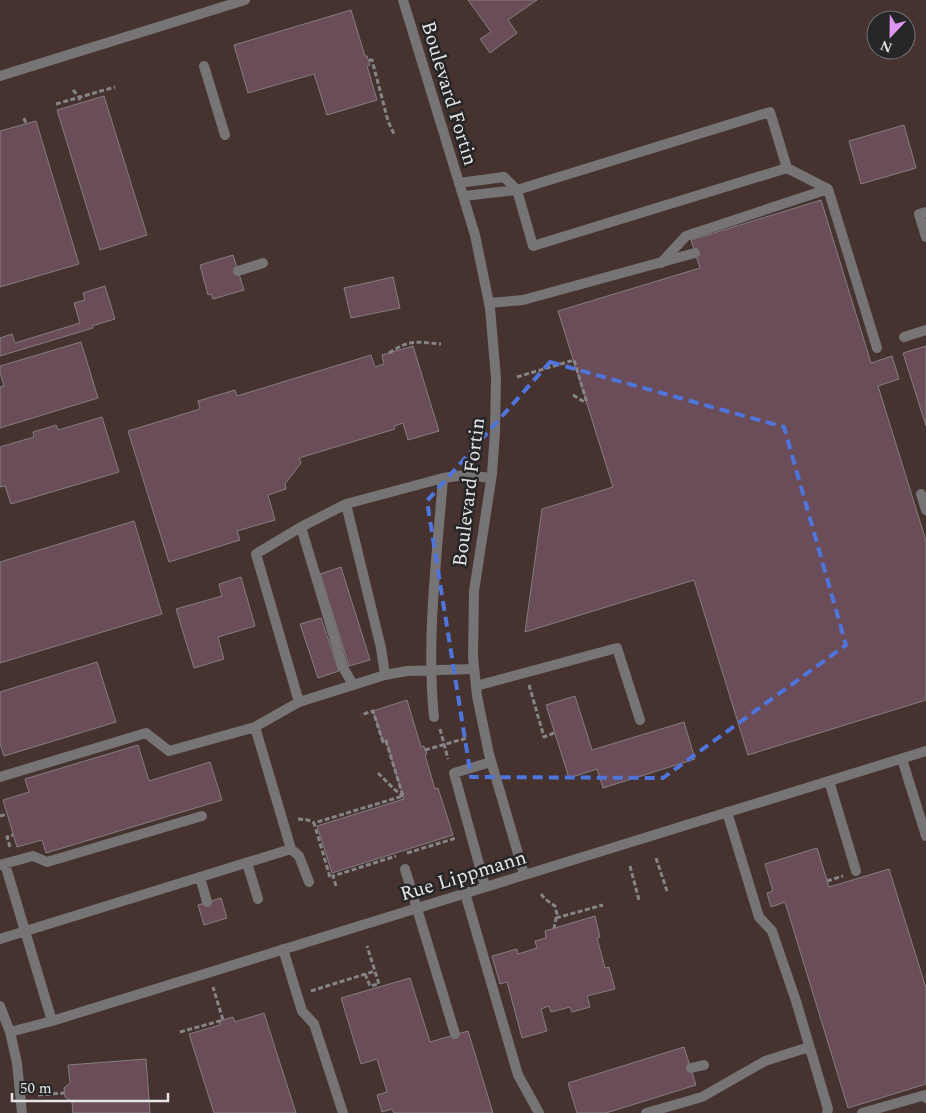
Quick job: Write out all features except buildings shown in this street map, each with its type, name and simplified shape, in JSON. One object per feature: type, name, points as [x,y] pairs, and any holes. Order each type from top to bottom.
[{"type":"street","points":[[0,76],[245,0]]},
{"type":"street","name":"Boulevard Fortin","points":[[403,0],[464,196],[481,260],[489,303],[496,388],[495,432],[491,478],[474,591],[474,669],[491,762],[524,874]]},
{"type":"street","points":[[204,66],[225,135]]},
{"type":"street","points":[[464,196],[517,190],[770,112],[787,168]]},
{"type":"street","points":[[459,182],[504,177],[517,190],[533,246],[787,168],[828,189],[877,348]]},
{"type":"street","points":[[661,263],[686,236],[828,189]]},
{"type":"street","points":[[926,212],[919,214],[926,238]]},
{"type":"street","points":[[489,303],[523,300],[695,253]]},
{"type":"street","points":[[238,271],[263,263]]},
{"type":"street","points":[[904,337],[926,330]]},
{"type":"street","points":[[300,702],[256,554],[301,527],[346,504],[443,478],[465,475],[491,478]]},
{"type":"street","points":[[436,721],[431,671],[434,587],[443,478]]},
{"type":"street","points":[[921,494],[926,510]]},
{"type":"street","points":[[346,504],[381,648],[385,675]]},
{"type":"street","points":[[301,527],[343,667],[353,685]]},
{"type":"street","points":[[476,686],[617,648],[640,720]]},
{"type":"street","points":[[0,777],[146,733],[169,751],[255,726],[300,702],[385,675],[407,671],[474,669]]},
{"type":"street","points":[[255,726],[291,849],[299,856],[309,882]]},
{"type":"street","name":"Rue Lippmann","points":[[10,1032],[52,1021],[926,751]]},
{"type":"street","points":[[902,758],[926,836]]},
{"type":"street","points":[[485,886],[454,774],[491,762]]},
{"type":"street","points":[[829,781],[856,871]]},
{"type":"street","points":[[727,812],[759,917],[772,931],[796,1001],[828,1109],[827,1113]]},
{"type":"street","points":[[52,1021],[3,864],[33,856],[47,862],[202,816]]},
{"type":"street","points":[[0,939],[291,849]]},
{"type":"street","points":[[247,862],[258,899]]},
{"type":"street","points":[[405,868],[455,1034]]},
{"type":"street","points":[[200,877],[207,902]]},
{"type":"street","points":[[465,892],[518,1075],[539,1113]]},
{"type":"street","points":[[283,949],[302,1011],[314,1024],[343,1113]]},
{"type":"street","points":[[1,1011],[10,1032],[17,1063],[22,1113]]},
{"type":"street","points":[[646,1113],[702,1097],[765,1061],[810,1047]]},
{"type":"street","points":[[691,1068],[704,1064]]},
{"type":"street","points":[[862,1113],[925,1095],[926,1098]]},
{"type":"path","points":[[369,60],[372,60],[388,121],[394,134]]},
{"type":"path","points":[[56,104],[115,88]]},
{"type":"path","points":[[73,90],[79,97],[80,103]]},
{"type":"path","points":[[24,118],[26,124]]},
{"type":"path","points":[[389,353],[401,345],[413,341],[441,344]]},
{"type":"path","points":[[517,377],[574,360],[587,403],[574,395]]},
{"type":"path","points":[[526,674],[544,736],[554,733]]},
{"type":"path","points":[[361,714],[373,711],[383,742],[386,741],[403,796]]},
{"type":"path","points":[[436,721],[448,759]]},
{"type":"path","points":[[425,750],[467,738]]},
{"type":"path","points":[[378,773],[394,790],[403,796]]},
{"type":"path","points":[[330,876],[314,823],[403,796]]},
{"type":"path","points":[[0,814],[7,814]]},
{"type":"path","points":[[10,849],[7,837],[13,835]]},
{"type":"path","points":[[336,886],[333,876],[453,839]]},
{"type":"path","points":[[656,858],[667,892]]},
{"type":"path","points":[[630,866],[639,900]]},
{"type":"path","points":[[827,881],[842,876]]},
{"type":"path","points":[[541,894],[555,906],[556,918],[554,928]]},
{"type":"path","points":[[556,918],[603,905]]},
{"type":"path","points":[[366,974],[370,986],[379,984],[368,946]]},
{"type":"path","points":[[308,992],[375,971]]},
{"type":"path","points":[[180,1032],[223,1020],[215,994]]},
{"type":"path","points":[[38,1095],[64,1093]]},
{"type":"highlighted area","points":[[550,362],[784,427],[846,645],[663,778],[471,777],[427,501]]},
{"type":"shaded area","points":[[0,0],[926,0],[926,1113],[0,1113]]}]
